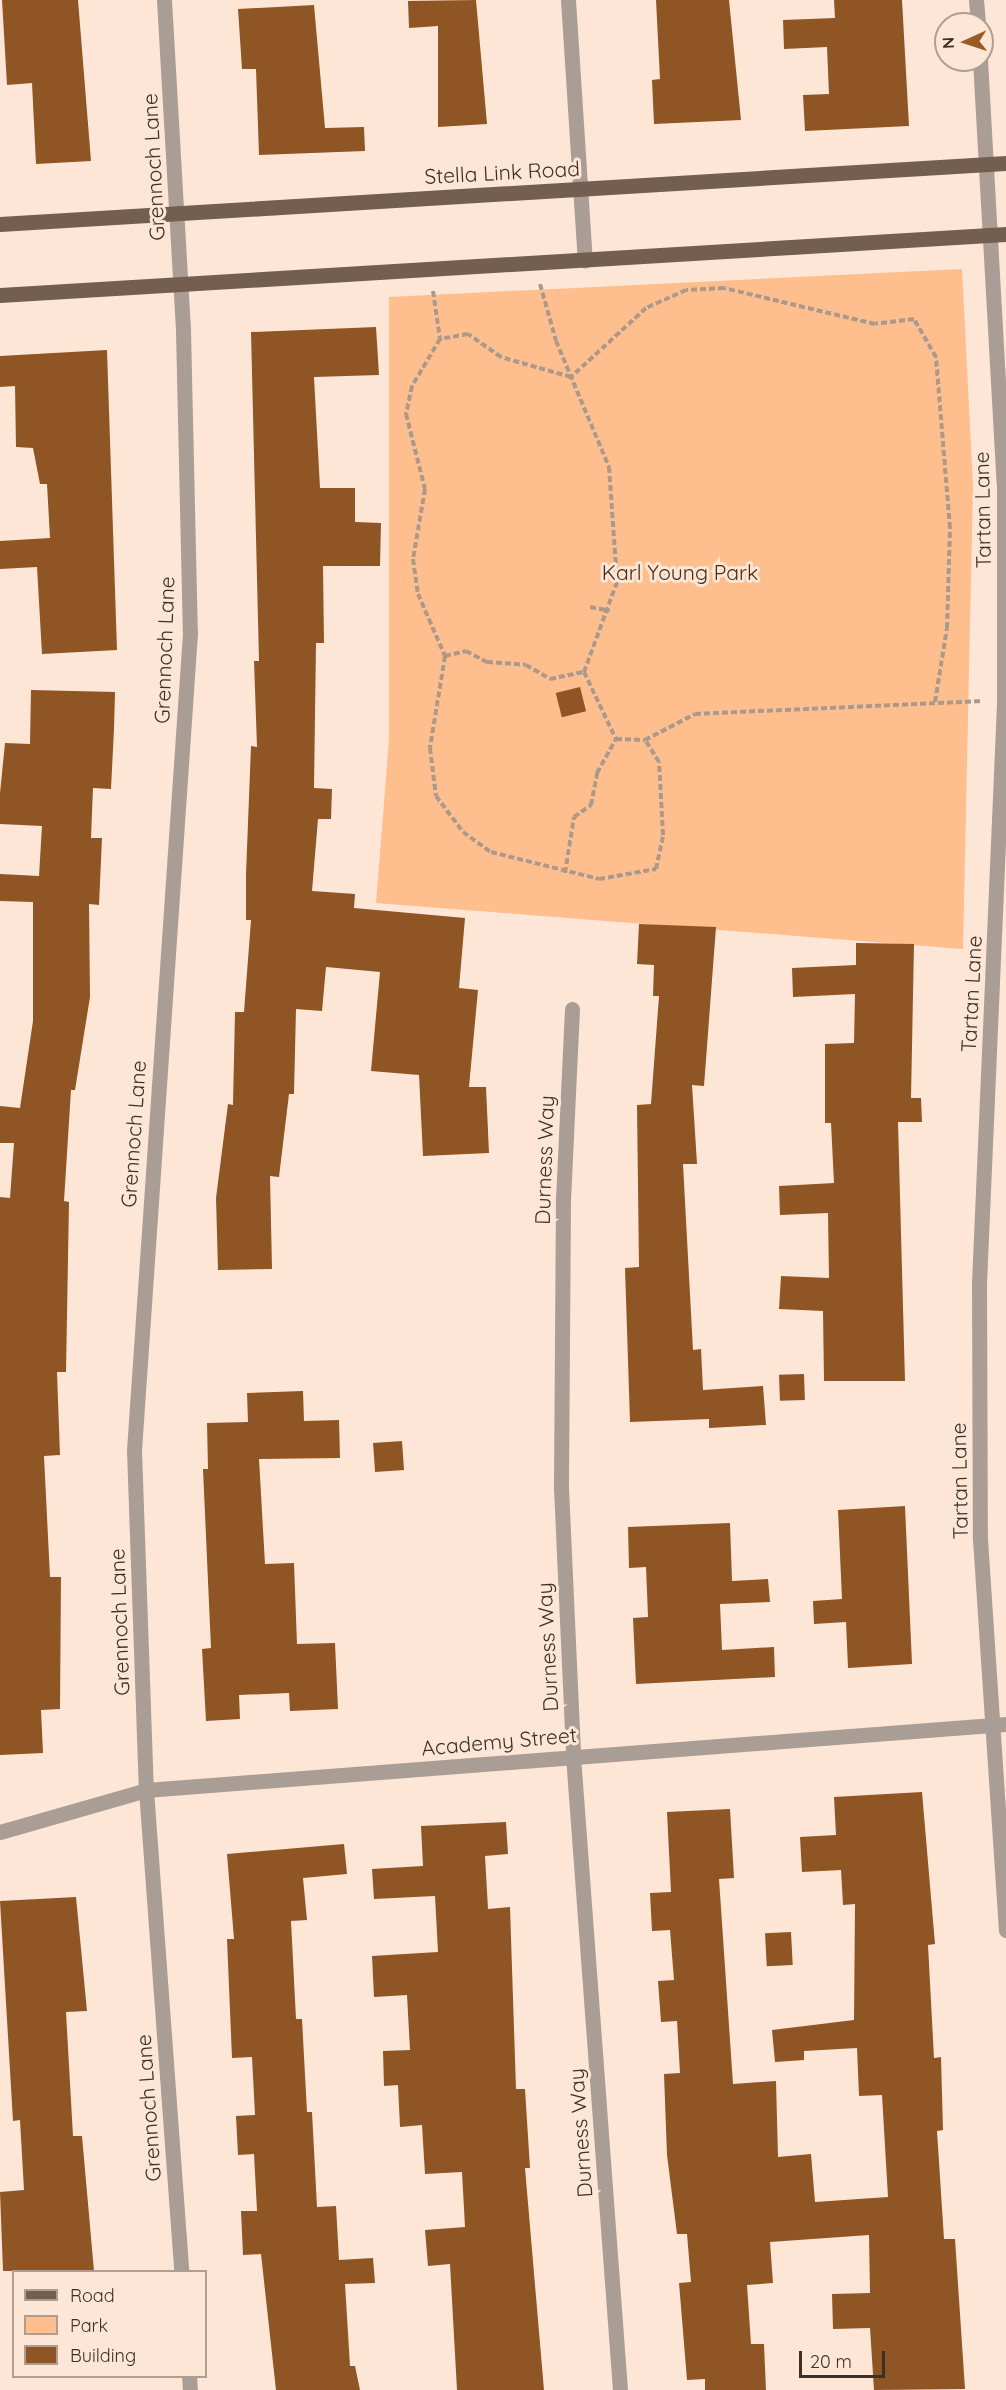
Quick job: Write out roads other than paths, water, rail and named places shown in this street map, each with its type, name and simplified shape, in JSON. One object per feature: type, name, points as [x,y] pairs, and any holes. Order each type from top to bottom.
[{"type":"main road","name":"Stella Link Road","points":[[0,224],[1006,163]]},
{"type":"main road","points":[[0,295],[999,235]]},
{"type":"street","name":"Grennoch Lane","points":[[164,0],[180,284],[190,633],[134,1450],[146,1790],[181,2270]]},
{"type":"street","points":[[568,0],[585,260]]},
{"type":"street","name":"Tartan Lane","points":[[981,72],[987,164],[999,235],[1004,483],[1004,704],[979,1283],[980,1539],[999,1725],[1006,1930]]},
{"type":"street","name":"Durness Way","points":[[572,1009],[562,1197],[561,1488],[573,1756],[620,2390]]},
{"type":"street","name":"Academy Street","points":[[0,1832],[146,1790],[999,1725]]},
{"type":"park label","name":"Karl Young Park","points":[[680,572]]}]
